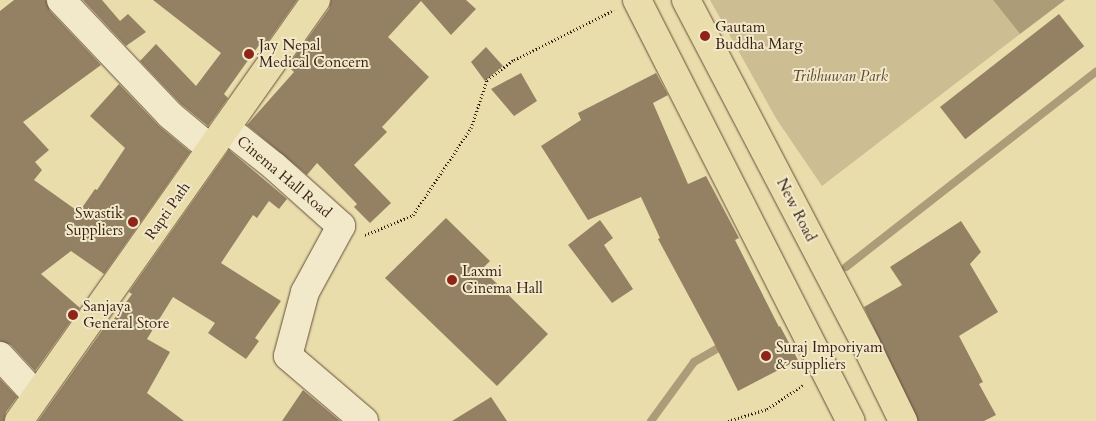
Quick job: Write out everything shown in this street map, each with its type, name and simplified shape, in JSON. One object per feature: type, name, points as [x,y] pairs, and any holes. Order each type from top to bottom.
[{"type":"main road","name":"Rapti Path","points":[[18,421],[91,322],[316,0]]},
{"type":"main road","name":"New Road","points":[[686,0],[866,345],[903,421]]},
{"type":"main road","points":[[628,4],[851,421]]},
{"type":"street","name":"Cinema Hall Road","points":[[61,0],[170,115],[274,166],[341,226],[305,292],[288,356],[364,421]]},
{"type":"street","points":[[0,356],[36,395]]},
{"type":"path","points":[[341,226],[366,236],[413,215],[471,128],[487,80],[514,60],[628,4]]},
{"type":"path","points":[[728,421],[767,409],[824,370]]},
{"type":"green space","name":"Tribhuwan Park","points":[[710,0],[993,0],[1020,34],[822,186],[777,120]]},
{"type":"shaded area","points":[[993,0],[1065,0],[1020,34]]},
{"type":"building","points":[[14,0],[46,0],[50,11],[101,65],[23,122],[49,150],[35,162],[42,170],[34,180],[79,212],[95,189],[97,190],[125,148],[90,116],[119,84],[159,126],[190,152],[104,274],[71,251],[41,274],[80,308],[35,371],[11,345],[0,341],[0,11]]},
{"type":"building","points":[[83,0],[102,0],[120,21],[128,14],[146,32],[126,46]]},
{"type":"building","points":[[153,0],[297,0],[266,44],[262,41],[224,94],[228,98],[208,126],[181,104],[140,61],[156,44],[196,86],[221,53]]},
{"type":"building","points":[[331,0],[466,0],[476,9],[451,35],[421,1],[388,37],[429,77],[382,127],[387,132],[354,165],[391,203],[370,223],[354,207],[357,204],[317,163],[307,175],[247,125],[294,72],[288,66],[329,9]]},
{"type":"building","points":[[1059,14],[1084,46],[965,139],[940,107]]},
{"type":"building","points":[[486,47],[503,66],[485,81],[471,62]]},
{"type":"building","points":[[521,73],[537,101],[514,116],[491,89]]},
{"type":"building","points":[[656,73],[668,95],[653,103],[688,184],[706,176],[739,238],[735,240],[798,360],[738,391],[658,239],[660,238],[641,197],[588,220],[541,146],[581,120],[578,113]]},
{"type":"building","points":[[229,150],[287,199],[279,209],[269,201],[257,218],[253,215],[221,263],[281,301],[255,338],[259,341],[246,359],[208,333],[215,323],[173,297],[147,339],[170,352],[147,393],[184,421],[38,421],[104,328],[106,330],[132,294],[129,292]]},
{"type":"building","points":[[446,218],[490,261],[482,269],[548,334],[497,386],[385,278]]},
{"type":"building","points":[[600,220],[613,238],[604,245],[633,289],[612,303],[568,245]]},
{"type":"building","points":[[961,221],[981,252],[970,264],[998,312],[959,336],[983,382],[979,384],[996,415],[984,421],[918,421],[864,307],[902,285],[890,267]]},
{"type":"building","points":[[0,379],[17,397],[6,412],[4,421],[0,421]]},
{"type":"building","points":[[303,390],[340,421],[282,421]]},
{"type":"building","points":[[491,397],[507,421],[452,421]]},
{"type":"waterway","points":[[846,267],[1096,72]]},
{"type":"waterway","points":[[651,421],[694,362],[724,345]]},
{"type":"place","name":"Gautam Buddha Marg","points":[[705,36]]},
{"type":"place","name":"Jay Nepal Medical Concern","points":[[249,54]]},
{"type":"place","name":"Swastik Suppliers","points":[[133,222]]},
{"type":"place","name":"Laxmi Cinema Hall","points":[[452,280]]},
{"type":"place","name":"Sanjaya General Store","points":[[73,315]]},
{"type":"place","name":"Suraj Imporiyam & suppliers","points":[[766,356]]}]
